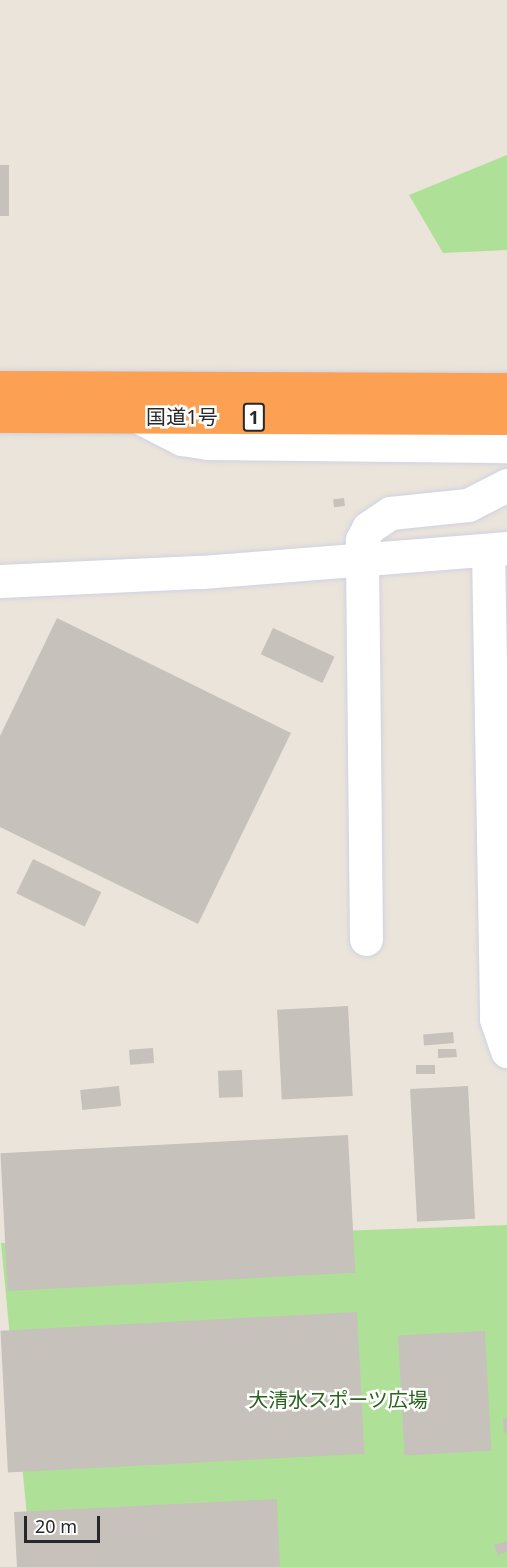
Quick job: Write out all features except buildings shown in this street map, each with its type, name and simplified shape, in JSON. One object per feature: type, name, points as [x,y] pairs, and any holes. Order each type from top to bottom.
[{"type":"highway","name":"国道1号","points":[[0,387],[507,388]]},
{"type":"highway","name":"国道1号","points":[[0,416],[507,417]]},
{"type":"street","points":[[137,416],[182,439],[208,443],[507,446]]},
{"type":"street","points":[[366,939],[362,540],[368,528],[390,513],[468,505],[507,485]]},
{"type":"street","points":[[0,581],[202,573],[497,549],[496,1019],[507,1051]]},
{"type":"green space","points":[[507,155],[507,250],[443,253],[409,195]]},
{"type":"green space","name":"大清水スポーツ広場","points":[[507,1225],[507,1567],[239,1567],[30,1548],[1,1243]]}]
